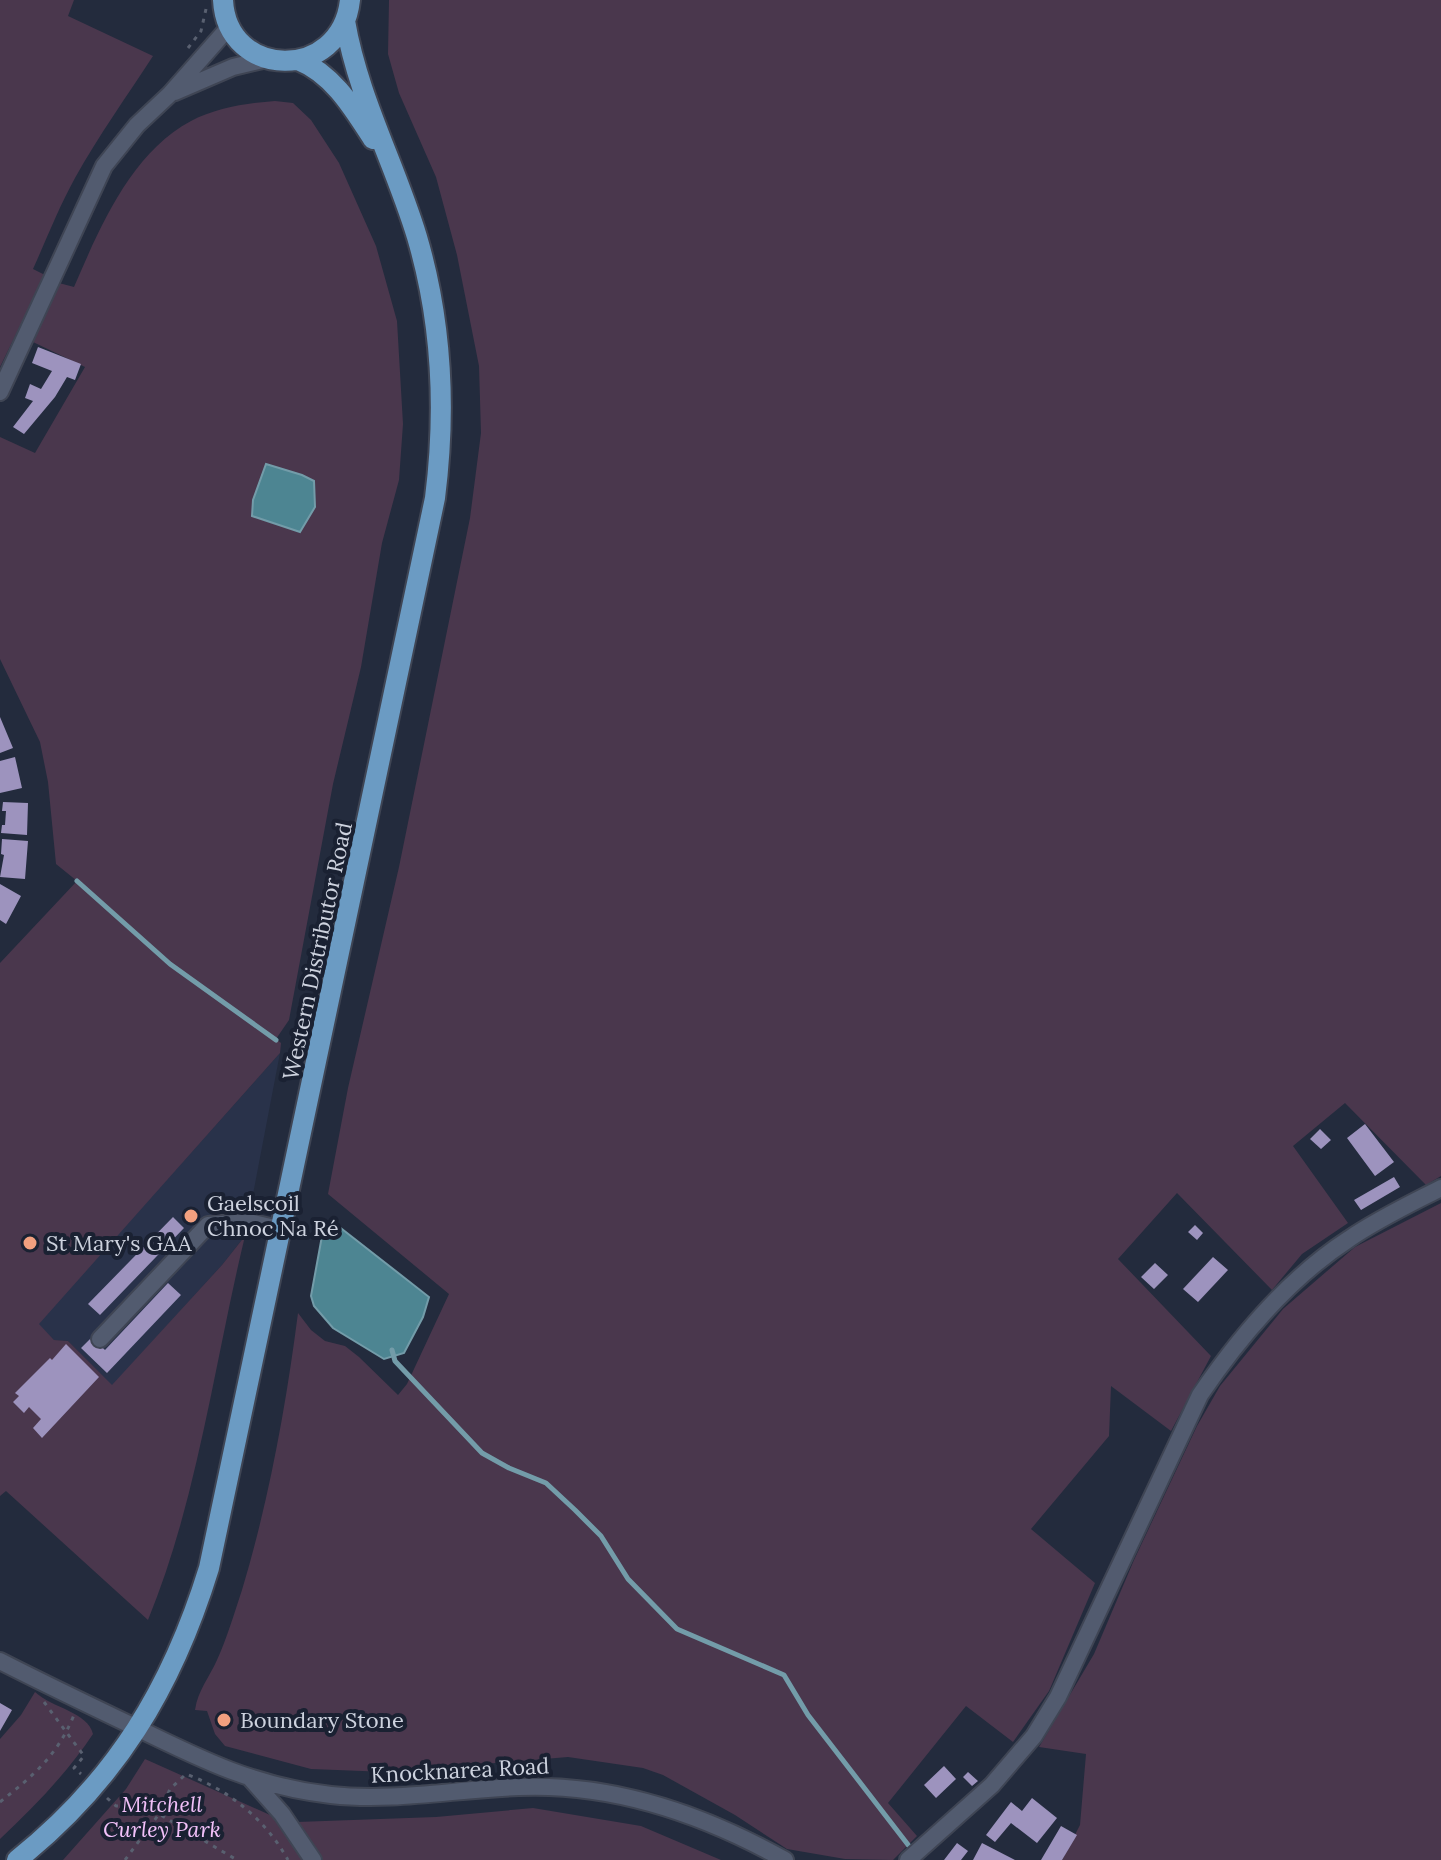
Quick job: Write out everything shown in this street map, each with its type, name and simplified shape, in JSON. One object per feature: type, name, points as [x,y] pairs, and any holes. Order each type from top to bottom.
[{"type":"main road","points":[[214,2],[229,27],[249,50],[267,59],[298,60],[334,40],[345,21],[350,0]]},
{"type":"main road","name":"Western Distributor Road","points":[[17,1860],[95,1786],[117,1760],[171,1668],[191,1624],[209,1568],[422,569],[438,475],[441,379],[433,307],[417,237],[356,69],[345,21]]},
{"type":"main road","name":"Western Distributor Road","points":[[298,60],[316,69],[333,84],[392,169]]},
{"type":"street","points":[[0,392],[104,166],[137,125],[170,94],[229,27]]},
{"type":"street","points":[[170,94],[233,67],[267,59]]},
{"type":"street","points":[[908,1860],[992,1785],[1034,1736],[1058,1697],[1200,1395],[1227,1355],[1311,1267],[1348,1239],[1441,1188]]},
{"type":"street","points":[[100,1339],[208,1225],[249,1222],[283,1230]]},
{"type":"street","name":"Knocknarea Road","points":[[0,1661],[192,1756],[250,1779],[294,1790],[354,1797],[426,1795],[521,1786],[593,1790],[640,1799],[686,1813],[785,1860]]},
{"type":"street","points":[[250,1779],[282,1814],[313,1860]]},
{"type":"path","points":[[187,47],[214,2]]},
{"type":"path","points":[[44,1683],[37,1694],[84,1756],[74,1768],[116,1806],[151,1807],[237,1860]]},
{"type":"path","points":[[0,1802],[48,1762],[67,1732],[79,1701]]},
{"type":"path","points":[[125,1860],[159,1814],[170,1789],[186,1774],[208,1782],[240,1804],[274,1835],[288,1860]]},
{"type":"shaded area","points":[[266,464],[314,481],[315,507],[300,532],[252,516],[253,500]]},
{"type":"shaded area","name":"Gaelscoil Chnoc Na Ré","points":[[280,1053],[245,1236],[112,1386],[68,1341],[54,1340],[38,1324]]},
{"type":"shaded area","points":[[333,1222],[429,1297],[423,1317],[404,1353],[384,1359],[333,1328],[314,1306],[311,1296],[322,1236]]},
{"type":"green space","points":[[0,0],[74,0],[68,16],[153,56],[94,146],[64,200],[33,269],[45,275],[0,367]]},
{"type":"green space","points":[[389,0],[1441,0],[1441,1176],[1426,1185],[1345,1103],[1293,1146],[1348,1223],[1302,1254],[1272,1290],[1177,1193],[1118,1259],[1211,1356],[1171,1431],[1111,1386],[1109,1436],[1031,1529],[1095,1583],[1049,1691],[1013,1742],[966,1706],[888,1803],[917,1836],[893,1860],[845,1859],[787,1849],[735,1815],[663,1775],[643,1768],[568,1757],[388,1772],[311,1769],[225,1746],[215,1734],[207,1711],[195,1710],[227,1635],[252,1556],[276,1453],[298,1313],[311,1330],[325,1341],[345,1346],[398,1395],[407,1384],[449,1294],[328,1194],[470,518],[481,433],[479,366],[457,255],[436,177],[399,93],[388,54]]},
{"type":"green space","points":[[275,101],[293,103],[311,120],[339,163],[376,246],[397,321],[403,424],[399,480],[382,543],[361,667],[333,784],[289,1020],[276,1039],[281,1043],[280,1053],[39,1324],[54,1340],[68,1341],[112,1385],[245,1236],[180,1527],[148,1620],[6,1491],[0,1496],[0,963],[77,881],[56,864],[48,782],[40,742],[0,659],[0,437],[35,453],[85,367],[33,342],[59,283],[74,287],[107,217],[134,172],[170,135],[191,121],[232,107]]},
{"type":"green space","points":[[1441,1203],[1441,1860],[1062,1860],[1080,1825],[1086,1754],[1039,1747],[1094,1654],[1197,1426],[1220,1386],[1283,1309],[1355,1247]]},
{"type":"green space","points":[[35,1692],[84,1720],[93,1734],[50,1789],[0,1839],[0,1739],[21,1715]]},
{"type":"green space","name":"Mitchell Curley Park","points":[[145,1759],[279,1819],[308,1860],[63,1860],[126,1789]]},
{"type":"green space","points":[[533,1808],[641,1826],[721,1860],[323,1860],[297,1822],[436,1817]]},
{"type":"building","points":[[38,347],[81,364],[75,380],[67,377],[55,397],[24,434],[13,427],[33,401],[25,398],[30,384],[41,389],[52,371],[32,363]]},
{"type":"building","points":[[0,717],[13,748],[0,753]]},
{"type":"building","points":[[15,757],[22,788],[0,793],[0,761]]},
{"type":"building","points":[[3,802],[28,803],[27,835],[1,833],[6,811],[2,811]]},
{"type":"building","points":[[2,839],[28,841],[25,879],[0,877],[4,855],[1,854]]},
{"type":"building","points":[[0,884],[21,896],[6,924],[0,920]]},
{"type":"building","points":[[1365,1124],[1394,1162],[1375,1176],[1347,1138]]},
{"type":"building","points":[[1320,1129],[1331,1140],[1321,1149],[1310,1139]]},
{"type":"building","points":[[1394,1177],[1400,1187],[1361,1210],[1354,1200]]},
{"type":"building","points":[[173,1217],[184,1228],[100,1315],[88,1304]]},
{"type":"building","points":[[1195,1225],[1203,1233],[1197,1240],[1188,1232]]},
{"type":"building","points":[[1213,1257],[1228,1270],[1198,1302],[1183,1289]]},
{"type":"building","points":[[1155,1263],[1168,1275],[1154,1289],[1141,1277]]},
{"type":"building","points":[[168,1283],[181,1295],[107,1373],[81,1348],[92,1337],[105,1350]]},
{"type":"building","points":[[66,1344],[99,1377],[42,1438],[33,1428],[41,1419],[29,1407],[24,1413],[13,1402],[19,1396],[15,1393]]},
{"type":"building","points":[[0,1703],[12,1710],[0,1731]]},
{"type":"building","points":[[944,1766],[956,1779],[936,1798],[924,1785]]},
{"type":"building","points":[[968,1772],[978,1781],[972,1786],[963,1777]]},
{"type":"building","points":[[1032,1798],[1057,1818],[1037,1843],[1011,1823],[995,1842],[986,1835],[1011,1802],[1022,1811]]},
{"type":"building","points":[[1061,1826],[1077,1835],[1062,1860],[1041,1860]]},
{"type":"building","points":[[957,1843],[968,1851],[961,1860],[944,1860]]},
{"type":"building","points":[[982,1843],[1015,1860],[973,1860]]},
{"type":"waterway","points":[[77,881],[170,964],[276,1040]]},
{"type":"waterway","points":[[392,1350],[395,1361],[482,1453],[546,1483],[575,1510],[601,1536],[628,1579],[677,1629],[784,1675],[808,1715],[909,1846]]},
{"type":"place","name":"Gaelscoil Chnoc Na Ré","points":[[191,1216]]},
{"type":"place","name":"St Mary's GAA","points":[[30,1243]]},
{"type":"place","name":"Boundary Stone","points":[[224,1720]]}]
